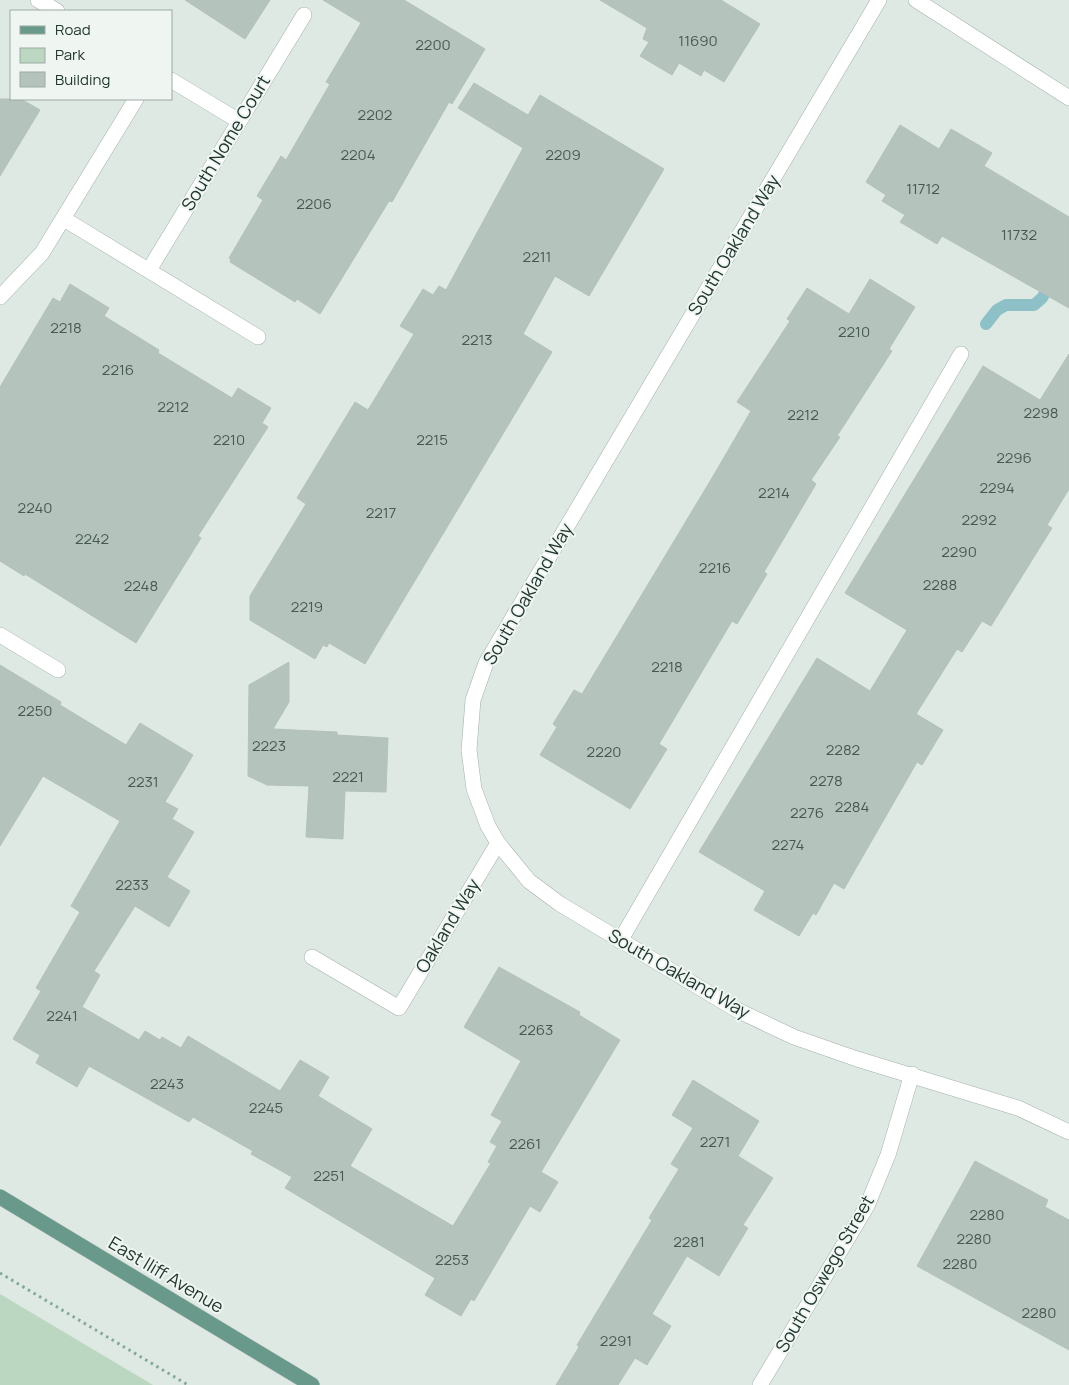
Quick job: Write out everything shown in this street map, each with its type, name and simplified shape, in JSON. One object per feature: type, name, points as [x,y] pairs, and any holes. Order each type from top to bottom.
[{"type":"main road","name":"East Iliff Avenue","points":[[0,1198],[312,1385]]},
{"type":"street","points":[[38,0],[55,10]]},
{"type":"street","name":"South Oakland Way","points":[[879,0],[486,663],[473,700],[469,750],[474,789],[488,826],[498,843],[528,881],[560,904],[737,1010],[794,1037],[857,1059],[912,1074],[1018,1108],[1069,1132]]},
{"type":"street","points":[[916,0],[1069,98]]},
{"type":"street","name":"South Nome Court","points":[[149,270],[304,15]]},
{"type":"street","points":[[172,81],[239,121]]},
{"type":"street","points":[[0,297],[42,253],[135,100]]},
{"type":"street","points":[[64,219],[258,337]]},
{"type":"street","points":[[620,940],[961,354]]},
{"type":"street","points":[[0,635],[58,670]]},
{"type":"street","name":"Oakland Way","points":[[312,957],[399,1008],[498,843]]},
{"type":"street","name":"South Oswego Street","points":[[760,1385],[867,1206],[888,1154],[912,1074]]},
{"type":"path","points":[[0,1273],[188,1385]]},
{"type":"green space","points":[[0,1294],[153,1385],[0,1385]]},
{"type":"building","points":[[185,0],[270,0],[245,39]]},
{"type":"building","points":[[323,0],[404,0],[485,49],[452,104],[449,102],[392,202],[389,201],[320,314],[297,299],[295,302],[230,262],[229,258],[263,200],[257,196],[281,156],[286,160],[330,84],[326,82],[361,23]]},
{"type":"building","points":[[600,0],[721,0],[760,24],[724,82],[704,70],[701,76],[679,63],[672,75],[640,56],[649,42],[643,39],[647,28]]},
{"type":"building","points":[[474,83],[528,115],[540,95],[664,169],[589,296],[555,276],[523,334],[552,352],[365,664],[329,643],[327,647],[323,645],[315,659],[250,620],[250,596],[306,504],[297,498],[355,402],[368,410],[414,334],[400,326],[423,289],[433,295],[439,286],[446,290],[523,148],[458,108]]},
{"type":"building","points":[[0,99],[23,100],[40,110],[0,176]]},
{"type":"building","points":[[900,125],[939,149],[951,129],[992,153],[984,166],[1069,217],[1069,308],[942,236],[937,244],[900,222],[905,215],[882,201],[886,195],[866,182]]},
{"type":"building","points":[[870,279],[915,307],[889,349],[892,351],[837,436],[840,437],[811,480],[816,484],[764,572],[767,574],[737,624],[732,621],[659,744],[667,749],[630,809],[540,755],[557,727],[553,724],[574,690],[582,694],[712,478],[751,411],[737,402],[790,321],[787,319],[807,288],[849,314]]},
{"type":"building","points":[[70,284],[109,308],[104,316],[159,350],[158,353],[232,398],[238,388],[271,408],[262,423],[268,427],[198,536],[201,538],[136,643],[25,574],[24,576],[0,561],[0,387],[53,298],[60,302]]},
{"type":"building","points":[[1069,354],[1069,489],[1047,525],[1052,528],[991,626],[982,621],[962,652],[957,649],[916,714],[943,730],[922,765],[917,762],[844,889],[834,883],[816,915],[813,913],[799,936],[754,910],[765,891],[699,852],[817,658],[870,691],[907,630],[845,593],[983,366],[1040,400]]},
{"type":"building","points":[[289,662],[289,702],[273,729],[337,732],[337,735],[388,738],[386,792],[345,791],[343,839],[306,837],[309,786],[267,785],[248,776],[249,685]]},
{"type":"building","points":[[0,665],[61,702],[60,705],[126,745],[140,723],[193,755],[165,802],[178,809],[172,819],[194,832],[167,877],[190,891],[169,927],[135,906],[94,971],[100,975],[82,1007],[139,1040],[145,1031],[160,1040],[162,1037],[181,1048],[188,1036],[280,1091],[300,1060],[329,1077],[318,1096],[372,1129],[350,1166],[453,1226],[491,1163],[488,1162],[497,1146],[490,1142],[502,1121],[491,1115],[521,1061],[464,1027],[499,967],[580,1012],[579,1015],[620,1040],[541,1172],[558,1182],[540,1212],[530,1206],[474,1301],[471,1299],[461,1316],[425,1295],[435,1278],[285,1188],[292,1177],[251,1154],[253,1151],[193,1117],[189,1122],[89,1066],[77,1087],[36,1063],[40,1055],[13,1039],[41,991],[36,988],[80,912],[71,906],[120,821],[43,776],[0,846]]},
{"type":"building","points":[[693,1080],[759,1121],[738,1156],[773,1178],[743,1225],[748,1228],[719,1276],[687,1256],[652,1314],[671,1326],[647,1365],[635,1358],[618,1385],[556,1385],[579,1347],[577,1345],[652,1220],[649,1218],[679,1169],[671,1164],[693,1128],[672,1115]]},
{"type":"building","points":[[975,1161],[1048,1200],[1045,1207],[1069,1220],[1069,1350],[917,1266]]},
{"type":"waterway","points":[[986,324],[997,310],[1006,305],[1034,305],[1042,298],[1069,253]]}]
